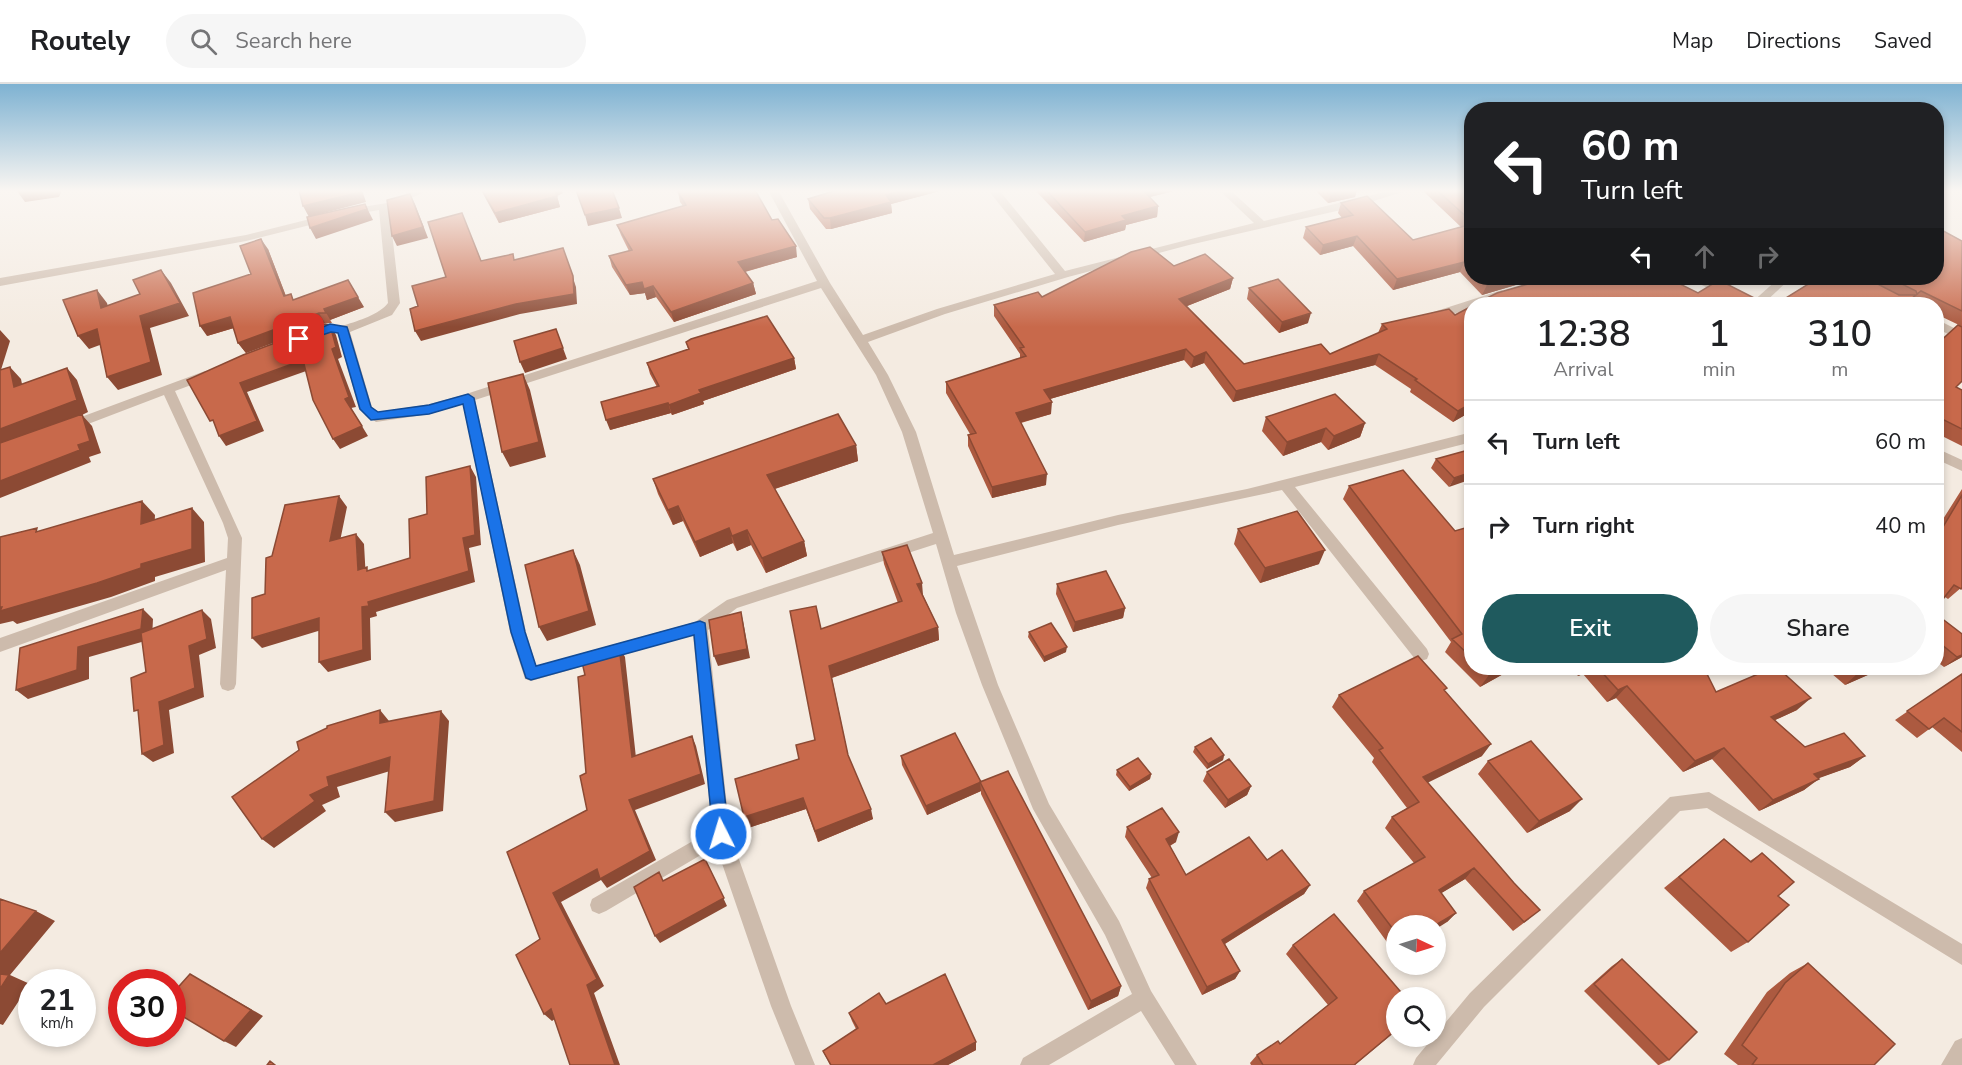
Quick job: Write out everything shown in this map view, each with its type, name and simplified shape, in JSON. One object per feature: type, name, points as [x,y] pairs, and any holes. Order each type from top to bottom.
[{"type":"street","points":[[0,282],[255,236]]},
{"type":"street","points":[[299,339],[330,328],[343,330],[388,312],[394,303],[387,236]]},
{"type":"street","points":[[798,236],[824,283],[882,375],[909,432],[964,613],[990,685],[1042,808],[1112,928],[1144,998],[1187,1065]]},
{"type":"street","points":[[1030,236],[1063,276]]},
{"type":"street","points":[[861,340],[938,312],[1063,276],[1220,236]]},
{"type":"street","points":[[343,330],[366,409],[376,417],[429,409],[468,398],[824,283]]},
{"type":"street","points":[[1710,285],[1741,297]]},
{"type":"street","points":[[1754,297],[1774,285]]},
{"type":"street","points":[[1492,297],[1513,290]]},
{"type":"street","points":[[1425,319],[1464,306]]},
{"type":"street","points":[[1944,327],[1962,337]]},
{"type":"street","points":[[60,430],[222,368]]},
{"type":"street","points":[[168,389],[235,538],[228,684]]},
{"type":"street","points":[[468,398],[518,632],[531,674],[700,627],[732,604],[942,536]]},
{"type":"street","points":[[950,562],[1118,520],[1285,484],[1464,439]]},
{"type":"street","points":[[1944,457],[1962,466]]},
{"type":"street","points":[[1285,484],[1421,654]]},
{"type":"street","points":[[0,645],[234,561]]},
{"type":"street","points":[[700,627],[721,834],[781,1006],[805,1065]]},
{"type":"street","points":[[1423,1065],[1478,1000],[1676,803],[1708,800],[1962,955]]},
{"type":"street","points":[[599,905],[721,834]]},
{"type":"street","points":[[1030,1065],[1144,998]]},
{"type":"street","points":[[1952,1065],[1962,1048]]},
{"type":"building","points":[[433,236],[471,236],[481,261],[513,254],[514,260],[563,248],[573,276],[574,294],[516,304],[415,331],[410,309],[418,306],[412,286],[446,277]]},
{"type":"building","points":[[623,236],[789,236],[796,246],[738,262],[753,283],[671,312],[653,286],[644,289],[642,282],[626,285],[609,256],[632,250]]},
{"type":"building","points":[[1314,236],[1409,236],[1413,240],[1429,236],[1464,236],[1464,262],[1397,279],[1357,236],[1323,245]]},
{"type":"building","points":[[1944,236],[1952,236],[1962,241],[1962,311],[1944,302],[1944,297],[1933,297],[1921,291],[1917,294],[1916,291],[1904,285],[1944,285]]},
{"type":"building","points":[[261,239],[284,296],[291,294],[293,300],[348,280],[358,297],[324,309],[326,313],[319,313],[238,343],[230,317],[200,326],[193,293],[251,274],[240,246]]},
{"type":"building","points":[[1150,247],[1174,266],[1205,254],[1233,278],[1179,299],[1244,364],[1321,344],[1330,354],[1387,329],[1382,324],[1449,309],[1455,315],[1464,310],[1464,408],[1458,411],[1415,380],[1417,379],[1379,354],[1236,391],[1206,352],[1194,357],[1186,349],[1044,390],[1052,402],[1016,413],[1047,474],[992,487],[968,435],[976,433],[946,382],[1026,356],[1020,348],[1024,347],[994,305],[1038,292],[1042,297],[1131,252]]},
{"type":"building","points":[[161,270],[180,303],[140,316],[151,362],[107,377],[97,329],[78,336],[63,300],[97,290],[101,308],[140,294],[133,280]]},
{"type":"building","points":[[1278,279],[1311,313],[1282,322],[1249,288]]},
{"type":"building","points":[[1525,285],[1682,285],[1698,293],[1711,285],[1729,285],[1752,297],[1489,297]]},
{"type":"building","points":[[1807,285],[1880,285],[1899,295],[1916,295],[1913,297],[1787,297]]},
{"type":"building","points":[[767,316],[794,358],[699,390],[701,393],[669,405],[668,403],[606,420],[601,402],[659,386],[647,363],[689,349],[686,342],[691,339]]},
{"type":"building","points":[[325,324],[330,325],[336,347],[332,349],[349,397],[345,399],[362,426],[333,439],[313,400],[303,360],[240,383],[257,421],[219,436],[213,420],[210,421],[187,380],[243,355]]},
{"type":"building","points":[[1958,325],[1962,327],[1962,381],[1956,387],[1962,390],[1962,429],[1944,420],[1944,338]]},
{"type":"building","points":[[556,329],[563,348],[520,362],[514,341]]},
{"type":"building","points":[[10,367],[14,387],[67,368],[77,400],[0,429],[0,370]]},
{"type":"building","points":[[523,374],[539,442],[502,452],[488,383]]},
{"type":"building","points":[[1335,394],[1365,423],[1334,436],[1326,428],[1287,442],[1266,417]]},
{"type":"building","points":[[82,414],[90,441],[78,445],[80,450],[0,481],[0,443]]},
{"type":"building","points":[[838,414],[856,445],[767,475],[804,541],[762,558],[747,530],[732,536],[729,528],[695,542],[678,506],[668,510],[653,479]]},
{"type":"building","points":[[1464,451],[1464,475],[1454,478],[1436,459]]},
{"type":"building","points":[[470,466],[475,535],[463,538],[469,571],[368,602],[369,606],[362,607],[363,650],[319,662],[319,618],[252,638],[252,598],[265,594],[266,558],[272,556],[285,505],[339,496],[330,541],[356,534],[358,570],[367,567],[367,571],[410,558],[409,519],[427,514],[426,477]]},
{"type":"building","points":[[1403,470],[1455,531],[1464,528],[1464,650],[1452,639],[1462,634],[1349,486]]},
{"type":"building","points":[[1962,495],[1962,587],[1961,589],[1954,585],[1944,598],[1944,525]]},
{"type":"building","points":[[142,501],[141,524],[192,508],[192,549],[141,564],[141,568],[97,583],[0,611],[2,607],[0,607],[0,537],[37,528],[36,532]]},
{"type":"building","points":[[1297,511],[1325,550],[1265,568],[1238,529]]},
{"type":"building","points":[[907,545],[922,583],[917,584],[938,627],[829,666],[848,755],[871,809],[815,831],[803,798],[744,817],[735,779],[799,759],[796,745],[815,740],[790,611],[816,606],[821,629],[902,601],[882,552]]},
{"type":"building","points":[[573,550],[589,611],[539,627],[525,565]]},
{"type":"building","points":[[1106,571],[1125,608],[1075,622],[1057,584]]},
{"type":"building","points":[[143,609],[141,629],[78,647],[77,670],[16,690],[20,648]]},
{"type":"building","points":[[202,610],[207,639],[189,646],[195,688],[159,702],[164,745],[142,754],[138,710],[134,711],[131,678],[146,672],[141,633]]},
{"type":"building","points":[[741,612],[747,649],[714,656],[709,620]]},
{"type":"building","points":[[1944,620],[1962,634],[1962,655],[1957,657],[1944,647]]},
{"type":"building","points":[[1051,623],[1067,647],[1044,657],[1029,632]]},
{"type":"building","points":[[619,646],[632,757],[692,736],[701,774],[629,800],[650,851],[600,879],[597,869],[553,893],[597,979],[587,985],[615,1065],[570,1065],[551,1009],[544,1014],[516,955],[540,939],[507,852],[587,810],[580,776],[586,773],[578,677],[585,675],[581,658]]},
{"type":"building","points":[[1418,656],[1447,688],[1444,690],[1491,744],[1423,777],[1540,910],[1524,922],[1474,868],[1439,890],[1456,913],[1446,919],[1446,915],[1386,915],[1386,920],[1364,891],[1425,857],[1392,817],[1419,802],[1379,750],[1383,748],[1339,695]]},
{"type":"building","points":[[1962,674],[1962,732],[1944,718],[1929,729],[1907,711]]},
{"type":"building","points":[[1604,675],[1708,675],[1716,692],[1756,675],[1786,675],[1811,698],[1771,717],[1805,747],[1844,733],[1865,756],[1814,774],[1819,779],[1773,800],[1724,748],[1695,761],[1627,686],[1618,690]]},
{"type":"building","points":[[380,710],[380,723],[441,711],[434,801],[385,812],[390,757],[327,777],[329,786],[310,795],[315,801],[262,839],[232,797],[299,750],[297,742],[327,726]]},
{"type":"building","points":[[955,733],[981,782],[926,806],[901,756]]},
{"type":"building","points":[[1211,738],[1224,755],[1208,764],[1195,747]]},
{"type":"building","points":[[1531,741],[1582,799],[1539,821],[1488,761]]},
{"type":"building","points":[[1138,758],[1151,774],[1130,787],[1117,770]]},
{"type":"building","points":[[1229,759],[1251,786],[1228,800],[1207,772]]},
{"type":"building","points":[[1008,771],[1121,986],[1091,1001],[980,782]]},
{"type":"building","points":[[1162,808],[1179,832],[1166,839],[1186,875],[1249,837],[1267,860],[1282,850],[1310,885],[1222,940],[1240,971],[1207,987],[1149,879],[1159,875],[1127,827]]},
{"type":"building","points":[[1724,839],[1751,862],[1762,853],[1794,882],[1778,896],[1789,905],[1748,942],[1679,877]]},
{"type":"building","points":[[705,859],[724,898],[655,936],[634,887],[659,872],[663,881]]},
{"type":"building","points":[[0,899],[36,911],[0,953]]},
{"type":"building","points":[[1334,914],[1397,987],[1386,987],[1386,1038],[1354,1065],[1263,1065],[1257,1055],[1278,1041],[1280,1044],[1337,998],[1293,945]]},
{"type":"building","points":[[1622,959],[1697,1032],[1669,1060],[1594,984]]},
{"type":"building","points":[[1808,963],[1895,1044],[1874,1065],[1752,1065],[1757,1058],[1742,1045],[1785,983]]},
{"type":"building","points":[[0,974],[9,975],[0,989]]},
{"type":"building","points":[[190,974],[251,1010],[224,1041],[186,1018],[186,978]]},
{"type":"building","points":[[945,974],[976,1042],[933,1065],[831,1065],[823,1051],[858,1028],[849,1013],[879,993],[886,1004]]},
{"type":"route","points":[[299,339],[330,328],[343,330],[366,409],[376,417],[429,409],[468,398],[518,632],[531,674],[700,627],[721,834]]}]
